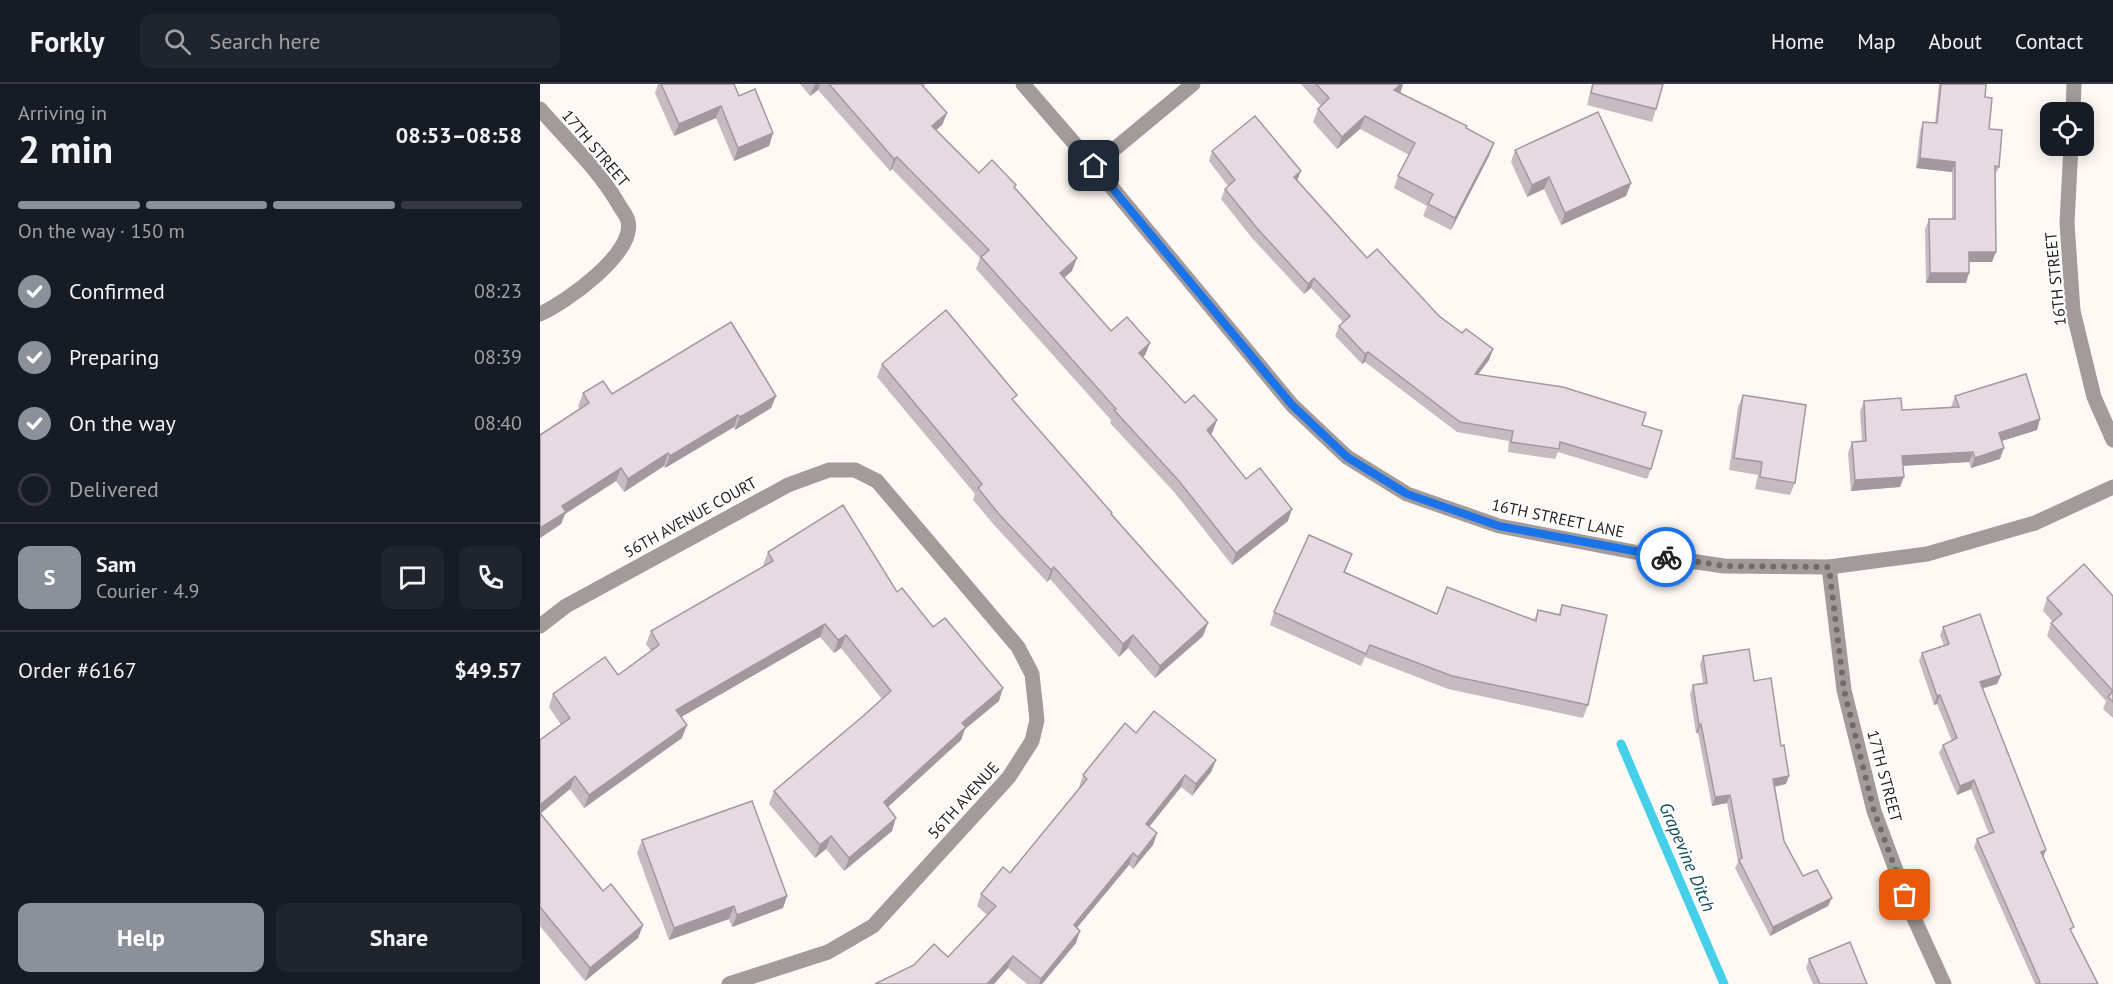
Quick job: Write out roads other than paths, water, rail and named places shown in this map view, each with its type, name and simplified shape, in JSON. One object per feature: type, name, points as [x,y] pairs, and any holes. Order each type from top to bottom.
[{"type":"street","name":"16TH STREET LANE","points":[[1023,84],[1292,405],[1347,457],[1407,494],[1499,526],[1650,555],[1724,566],[1829,567],[1938,551],[2035,523],[2113,487]]},
{"type":"street","points":[[1094,166],[1193,84]]},
{"type":"street","points":[[2073,102],[2074,84]]},
{"type":"street","name":"17TH STREET","points":[[540,109],[611,191],[628,222],[628,237],[600,274],[567,299],[540,314]]},
{"type":"street","name":"16TH STREET","points":[[2070,156],[2067,223],[2073,311],[2094,398],[2113,440]]},
{"type":"street","name":"56TH AVENUE COURT","points":[[540,626],[566,606],[788,485],[829,470],[855,470],[867,476]]},
{"type":"street","name":"56TH AVENUE","points":[[729,984],[828,952],[873,926],[1010,777],[1032,741],[1037,720],[1032,674],[1018,647],[877,481],[867,476]]},
{"type":"street","name":"17TH STREET","points":[[1829,567],[1844,690],[1874,811],[1913,916],[1944,984]]},
{"type":"waterway","name":"Grapevine Ditch","points":[[1621,744],[1724,984]]}]
